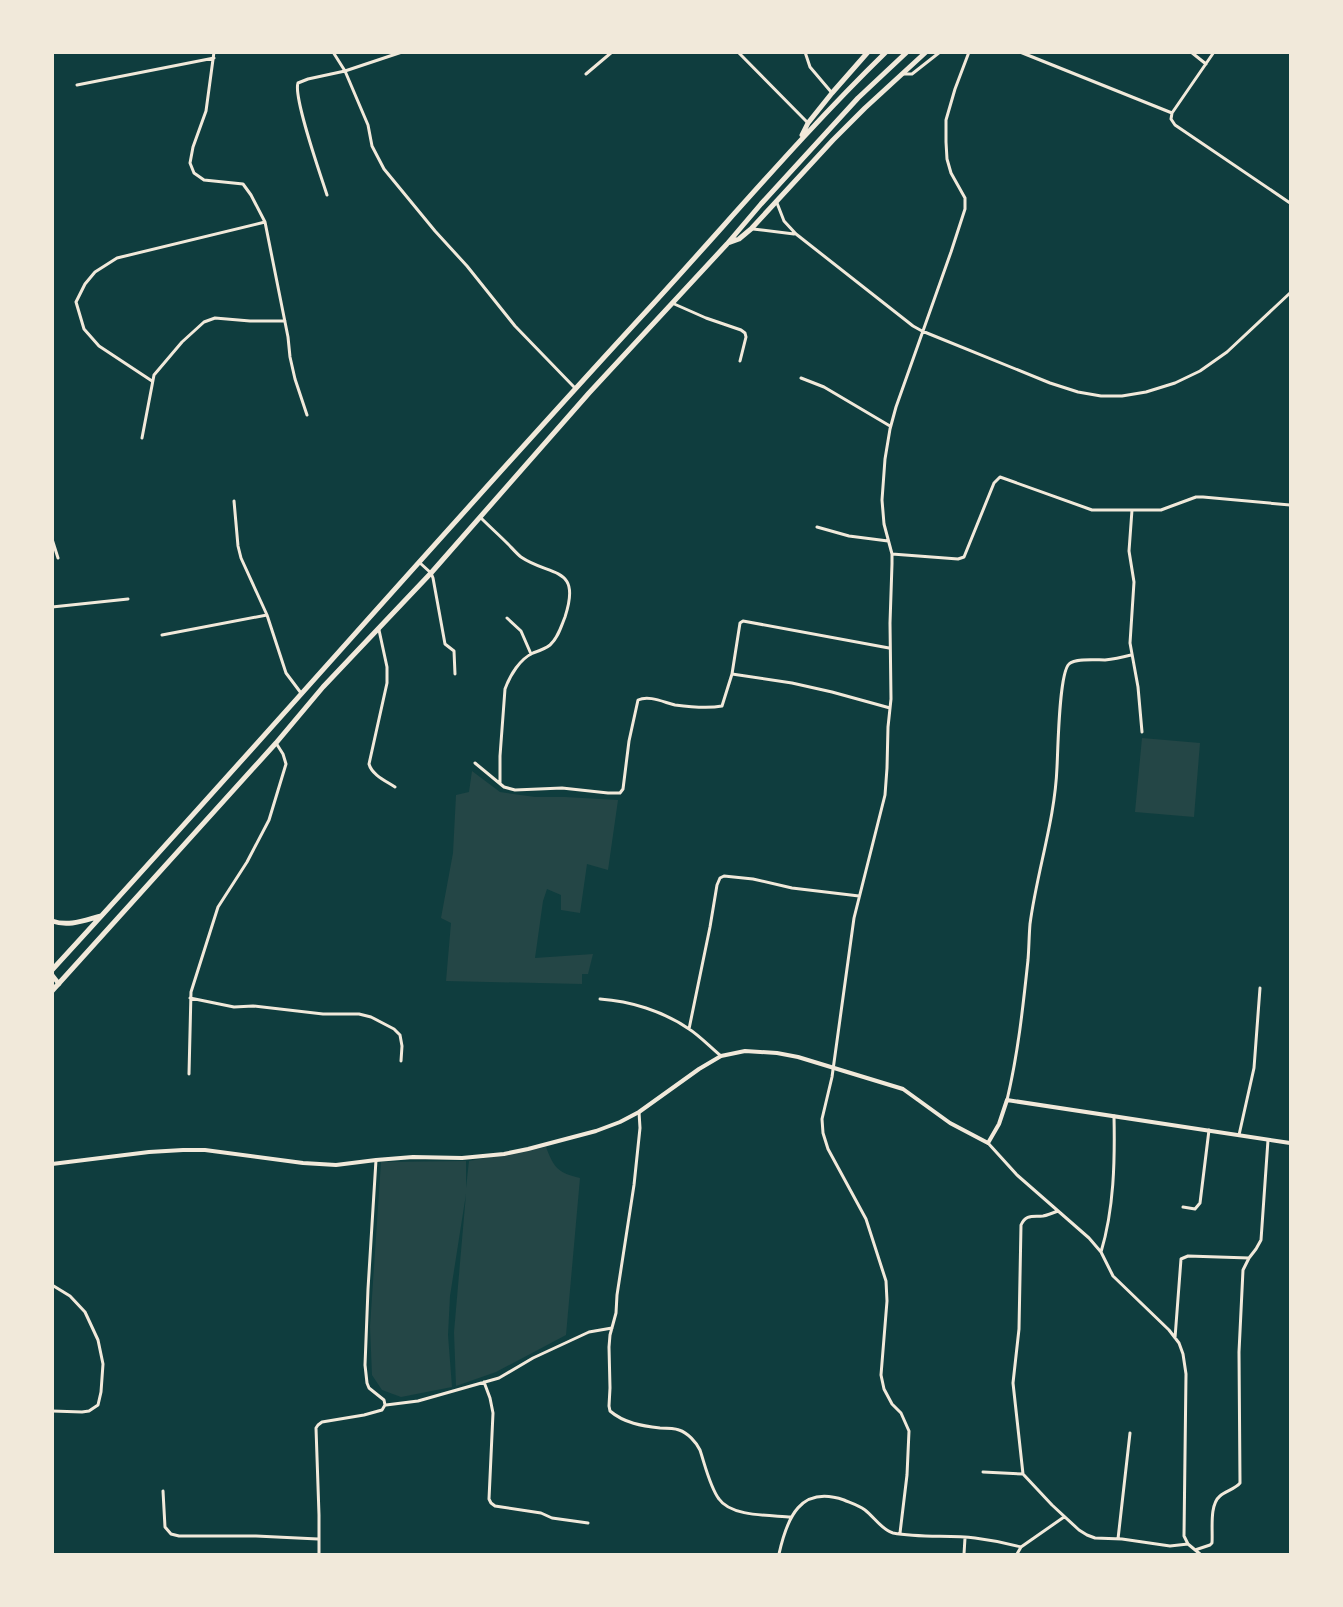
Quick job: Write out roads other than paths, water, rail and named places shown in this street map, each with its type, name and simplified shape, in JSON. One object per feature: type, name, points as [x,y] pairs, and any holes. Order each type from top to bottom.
[{"type":"highway","points":[[52,970],[799,141],[886,52]]},
{"type":"highway","points":[[52,991],[276,743],[323,687],[430,573],[589,393],[727,244],[760,204],[858,98],[907,52]]},
{"type":"highway","points":[[727,244],[739,239],[751,229],[833,140],[926,52]]},
{"type":"highway","points":[[799,141],[808,123],[865,53]]},
{"type":"highway","points":[[354,634],[364,643]]},
{"type":"highway","points":[[52,921],[71,924],[103,915]]},
{"type":"main road","points":[[52,975],[59,984]]},
{"type":"street","points":[[214,52],[206,111],[193,147],[190,163],[194,173],[204,180],[243,184],[265,222],[295,379],[307,416]]},
{"type":"street","points":[[333,52],[345,71],[368,125],[372,146],[384,169],[467,266],[514,326],[575,388]]},
{"type":"street","points":[[327,195],[303,117],[296,87],[298,83],[308,78],[345,71],[402,52]]},
{"type":"street","points":[[586,74],[612,52]]},
{"type":"street","points":[[738,52],[808,123]]},
{"type":"street","points":[[805,52],[810,67],[832,93]]},
{"type":"street","points":[[902,74],[912,74],[940,52]]},
{"type":"street","points":[[900,1533],[907,1475],[909,1431],[901,1413],[892,1404],[884,1389],[881,1375],[887,1301],[886,1281],[866,1219],[828,1149],[822,1119],[830,1087],[854,918],[885,795],[891,680],[891,651],[889,648],[892,554],[884,524],[882,500],[885,459],[896,407],[966,203],[951,173],[947,159],[946,120],[969,52]]},
{"type":"street","points":[[1020,52],[1172,113]]},
{"type":"street","points":[[1191,52],[1206,64]]},
{"type":"street","points":[[1214,52],[1172,113],[1171,118],[1175,125],[1290,203]]},
{"type":"street","points":[[77,85],[214,58]]},
{"type":"street","points":[[776,202],[784,221],[796,234],[913,326],[1050,383],[1078,392],[1101,396],[1122,396],[1146,392],[1175,383],[1200,371],[1227,352],[1290,293]]},
{"type":"street","points":[[152,381],[99,346],[84,329],[76,302],[85,284],[95,272],[117,258],[265,222]]},
{"type":"street","points":[[751,229],[796,234]]},
{"type":"street","points":[[672,303],[745,333],[740,362]]},
{"type":"street","points":[[142,438],[152,381],[158,369],[204,322],[215,318],[285,321]]},
{"type":"street","points":[[801,378],[825,387],[891,426]]},
{"type":"street","points":[[892,554],[958,560],[964,557],[994,483],[1000,477],[1092,510],[1161,510],[1196,497],[1290,506]]},
{"type":"street","points":[[234,501],[241,558],[267,615],[286,673],[301,693]]},
{"type":"street","points":[[1132,510],[1129,551],[1134,582],[1130,643],[1138,687],[1142,732]]},
{"type":"street","points":[[479,517],[520,556],[560,574],[567,582],[570,593],[556,638],[542,651],[531,654],[515,669],[505,689],[500,783]]},
{"type":"street","points":[[817,527],[849,536],[888,542]]},
{"type":"street","points":[[52,539],[58,558]]},
{"type":"street","points":[[420,563],[430,573],[435,584],[445,644],[454,651],[455,674]]},
{"type":"street","points":[[52,607],[128,599]]},
{"type":"street","points":[[162,635],[267,615]]},
{"type":"street","points":[[507,618],[521,631],[531,654]]},
{"type":"street","points":[[475,762],[504,787],[515,790],[553,788],[620,793],[623,789],[629,741],[638,700],[646,698],[675,705],[716,708],[722,706],[732,674],[742,621],[889,648]]},
{"type":"street","points":[[378,628],[387,667],[387,683],[369,764],[374,773],[395,787]]},
{"type":"street","points":[[988,1143],[999,1124],[1007,1100],[1021,1021],[1033,905],[1057,775],[1059,718],[1066,668],[1074,661],[1106,660],[1131,655]]},
{"type":"street","points":[[732,674],[792,683],[890,708]]},
{"type":"street","points":[[189,1074],[190,998],[199,963],[218,907],[248,862],[269,820],[286,764],[276,743]]},
{"type":"street","points":[[689,1029],[720,878],[724,876],[753,879],[792,888],[859,896]]},
{"type":"street","points":[[1239,1135],[1254,1068],[1260,988]]},
{"type":"street","points":[[190,998],[214,1004],[323,1014],[359,1014],[371,1017],[394,1029],[400,1035],[401,1061]]},
{"type":"street","points":[[600,999],[635,1004],[666,1016],[689,1029],[721,1056]]},
{"type":"street","points":[[52,1164],[183,1150],[205,1150],[336,1165],[413,1157],[462,1158],[516,1151],[596,1131],[621,1122],[721,1056],[745,1051],[798,1057],[903,1089],[950,1123],[988,1143],[1017,1175],[1089,1238],[1101,1252],[1113,1276],[1169,1330],[1175,1339],[1183,1354],[1186,1374],[1184,1536],[1188,1544],[1200,1554]]},
{"type":"street","points":[[1007,1100],[1290,1143]]},
{"type":"street","points":[[639,1112],[640,1128],[634,1185],[616,1313],[610,1335],[610,1411],[632,1423],[679,1430],[685,1433],[700,1450],[717,1497],[723,1504],[741,1512],[791,1517]]},
{"type":"street","points":[[1101,1252],[1106,1233],[1113,1179],[1113,1116]]},
{"type":"street","points":[[1183,1207],[1195,1209],[1199,1207],[1209,1130]]},
{"type":"street","points":[[1195,1550],[1212,1543],[1213,1505],[1217,1499],[1240,1483],[1241,1310],[1244,1270],[1261,1240],[1268,1140]]},
{"type":"street","points":[[319,1554],[316,1428],[322,1422],[382,1410],[385,1405],[384,1400],[369,1388],[365,1365],[376,1160]]},
{"type":"street","points":[[1059,1211],[1043,1216],[1029,1216],[1022,1221],[1021,1225],[1019,1329],[1013,1383],[1023,1474],[1064,1517],[1087,1535],[1095,1538],[1170,1546],[1188,1544]]},
{"type":"street","points":[[1175,1339],[1181,1259],[1188,1256],[1249,1258]]},
{"type":"street","points":[[52,1285],[70,1296],[84,1312],[100,1346],[103,1379],[98,1405],[89,1411],[73,1413],[52,1411]]},
{"type":"street","points":[[385,1405],[418,1401],[499,1378],[533,1358],[590,1332],[612,1328]]},
{"type":"street","points":[[484,1382],[493,1413],[489,1474],[490,1503],[495,1506],[541,1513],[552,1518],[588,1523]]},
{"type":"street","points":[[1118,1539],[1130,1433]]},
{"type":"street","points":[[983,1472],[1023,1474]]},
{"type":"street","points":[[163,1491],[165,1527],[171,1534],[318,1539]]},
{"type":"street","points":[[779,1554],[784,1532],[791,1517],[813,1497],[833,1497],[855,1504],[891,1533],[965,1538],[1021,1547]]},
{"type":"street","points":[[1017,1554],[1021,1547],[1064,1517]]},
{"type":"street","points":[[964,1554],[965,1538]]}]
